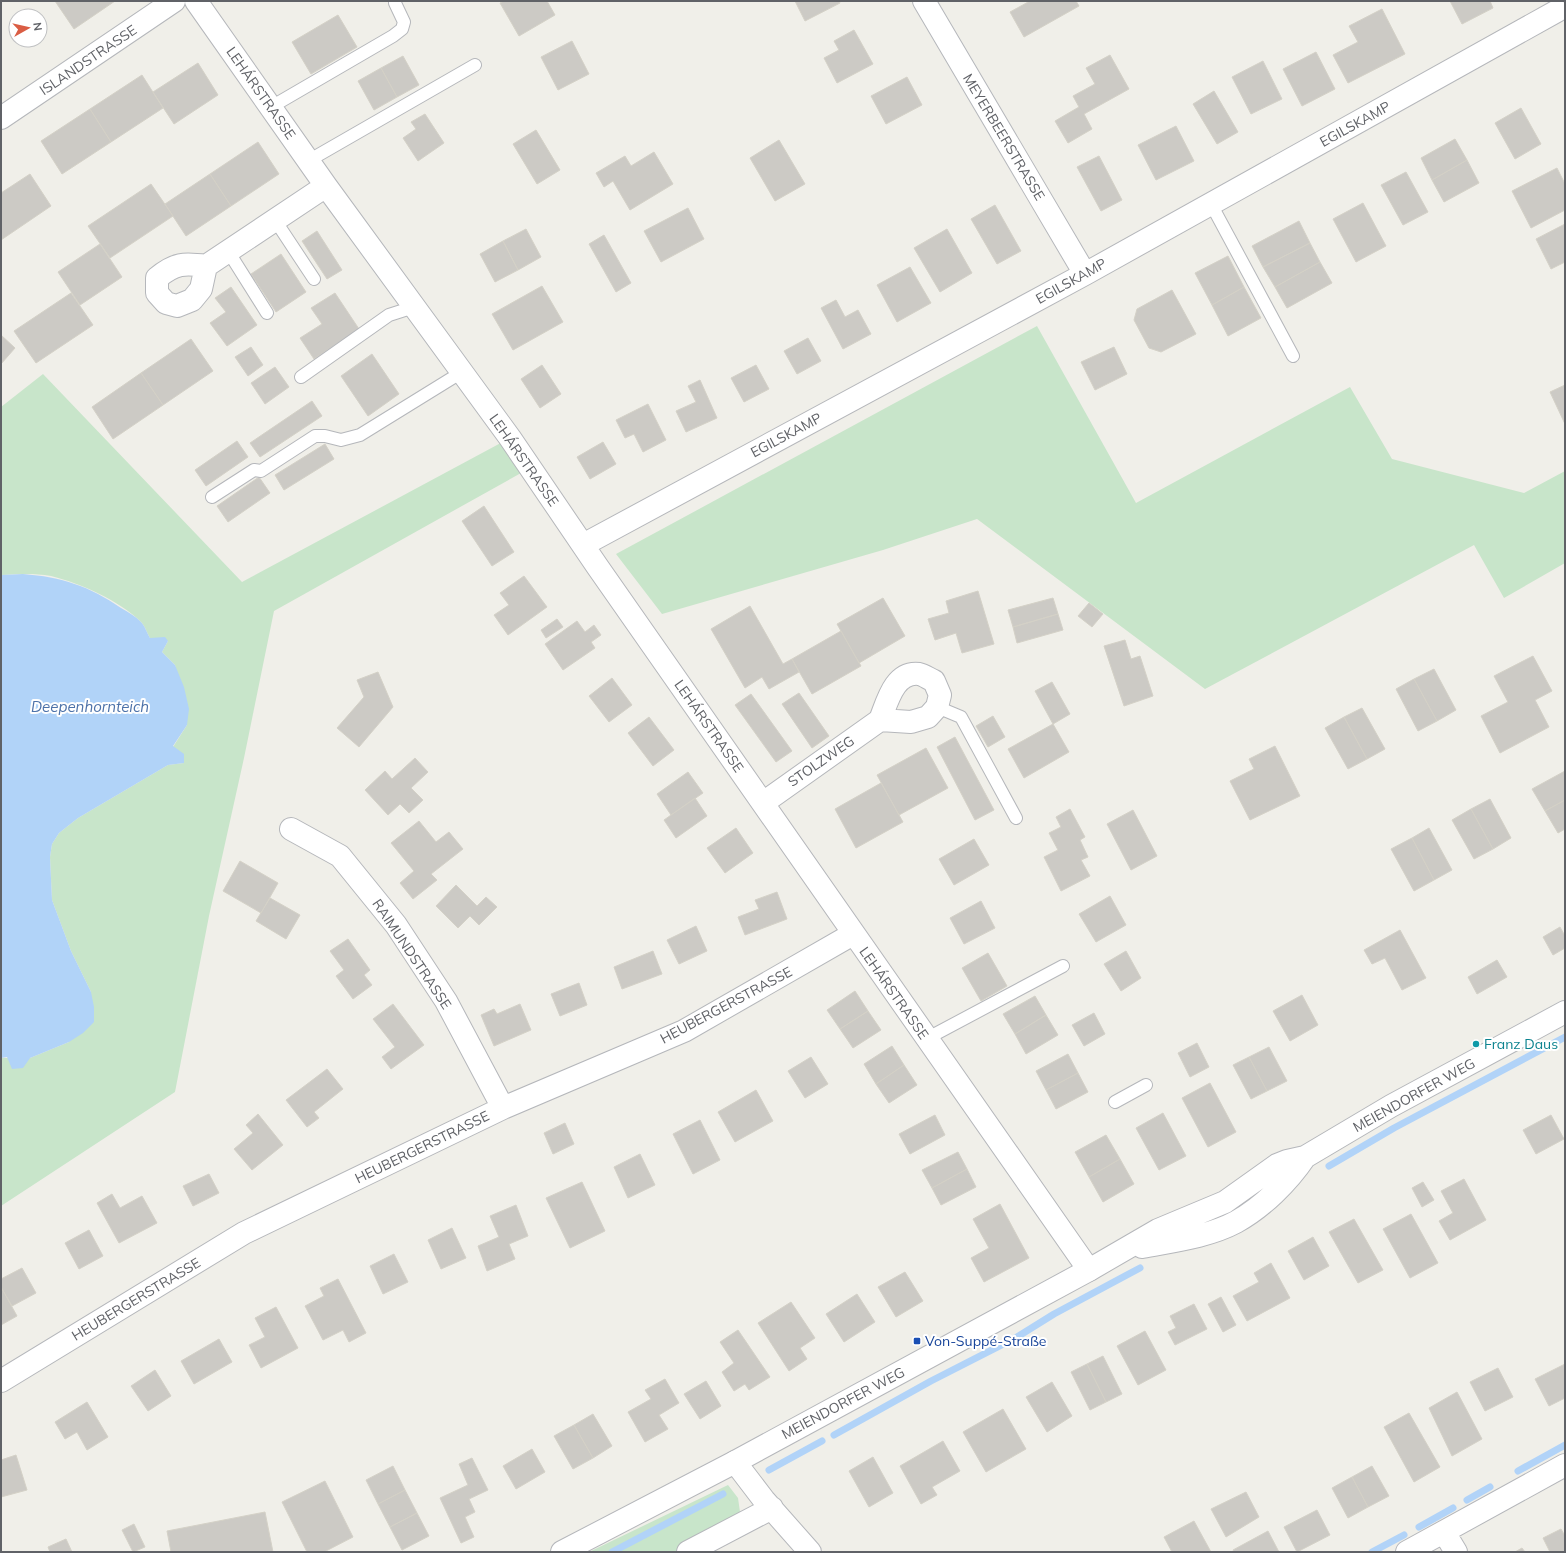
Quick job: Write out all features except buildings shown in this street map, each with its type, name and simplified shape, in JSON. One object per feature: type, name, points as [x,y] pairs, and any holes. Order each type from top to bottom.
[{"type":"street","name":"ISLANDSTRASSE","points":[[4,109],[174,1]]},
{"type":"street","name":"LEHÁRSTRASSE","points":[[196,1],[308,161],[510,438],[926,1039],[1089,1270]]},
{"type":"street","name":"MEYERBEERSTRASSE","points":[[924,1],[1085,274]]},
{"type":"street","name":"EGILSKAMP","points":[[583,545],[1085,274],[1558,14]]},
{"type":"street","points":[[206,266],[326,186]]},
{"type":"street","points":[[908,674],[920,674],[934,681],[940,694],[937,707],[928,717],[911,722],[880,720],[890,696],[899,680],[908,674]]},
{"type":"street","name":"STOLZWEG","points":[[763,803],[880,720]]},
{"type":"street","name":"RAIMUNDSTRASSE","points":[[291,829],[340,856],[396,925],[446,1001],[503,1108]]},
{"type":"street","name":"HEUBERGERSTRASSE","points":[[1,1381],[244,1233],[503,1108],[684,1031],[853,934]]},
{"type":"street","name":"MEIENDORFER WEG","points":[[562,1552],[735,1462],[1123,1251],[1206,1234],[1236,1222],[1253,1210],[1287,1181],[1305,1157],[1391,1106],[1565,1012]]},
{"type":"street","points":[[735,1462],[764,1500],[810,1552]]},
{"type":"street","points":[[1407,1552],[1565,1465]]},
{"type":"street","points":[[688,1552],[772,1508]]},
{"type":"street","points":[[1444,1532],[1456,1552]]},
{"type":"lane","points":[[271,108],[393,36],[402,29],[404,22],[395,3]]},
{"type":"lane","points":[[308,161],[475,65]]},
{"type":"lane","points":[[1211,204],[1293,356]]},
{"type":"lane","points":[[275,220],[314,278]]},
{"type":"lane","points":[[228,251],[267,313]]},
{"type":"lane","points":[[302,377],[389,315],[414,307]]},
{"type":"lane","points":[[212,497],[254,470],[261,471],[315,436],[325,436],[341,440],[360,435],[462,372]]},
{"type":"lane","points":[[937,707],[961,717],[1016,818]]},
{"type":"lane","points":[[926,1039],[1063,966]]},
{"type":"lane","points":[[1115,1102],[1146,1085]]},
{"type":"green space","points":[[1037,326],[1136,503],[1350,387],[1392,459],[1524,493],[1565,471],[1565,563],[1504,598],[1474,545],[1205,689],[977,519],[883,550],[662,614],[616,554]]},
{"type":"green space","points":[[43,374],[242,582],[510,438],[530,468],[274,611],[244,758],[209,916],[175,1092],[1,1206],[1,1058],[30,1058],[69,1042],[91,992],[71,951],[52,900],[50,857],[52,844],[59,833],[78,818],[168,765],[184,763],[173,747],[187,725],[175,665],[162,652],[168,641],[150,638],[142,624],[132,614],[111,600],[87,588],[62,579],[45,575],[1,575],[1,407]]},
{"type":"green space","points":[[728,1485],[738,1498],[741,1519],[674,1552],[589,1552]]},
{"type":"water","name":"Deepenhornteich","points":[[23,574],[50,577],[86,588],[131,614],[144,625],[150,638],[165,637],[168,641],[162,652],[175,665],[184,687],[189,709],[187,725],[173,746],[184,754],[184,763],[168,765],[78,818],[59,833],[52,844],[50,857],[52,900],[71,951],[91,992],[94,1007],[94,1022],[83,1033],[69,1042],[30,1058],[23,1068],[12,1069],[7,1057],[1,1058],[1,575]]},
{"type":"waterway","points":[[1329,1166],[1394,1128],[1565,1037]]},
{"type":"waterway","points":[[834,1435],[931,1381],[1017,1337],[1054,1314],[1140,1268]]},
{"type":"waterway","points":[[769,1470],[822,1441]]},
{"type":"waterway","points":[[1518,1471],[1565,1445]]},
{"type":"waterway","points":[[1467,1500],[1490,1487]]},
{"type":"waterway","points":[[612,1552],[723,1494]]},
{"type":"waterway","points":[[1419,1527],[1453,1508]]},
{"type":"waterway","points":[[1372,1552],[1404,1535]]},
{"type":"place","name":"Franz Daus","points":[[1476,1044]]},
{"type":"place","name":"Von-Suppé-Straße","points":[[917,1341]]}]
